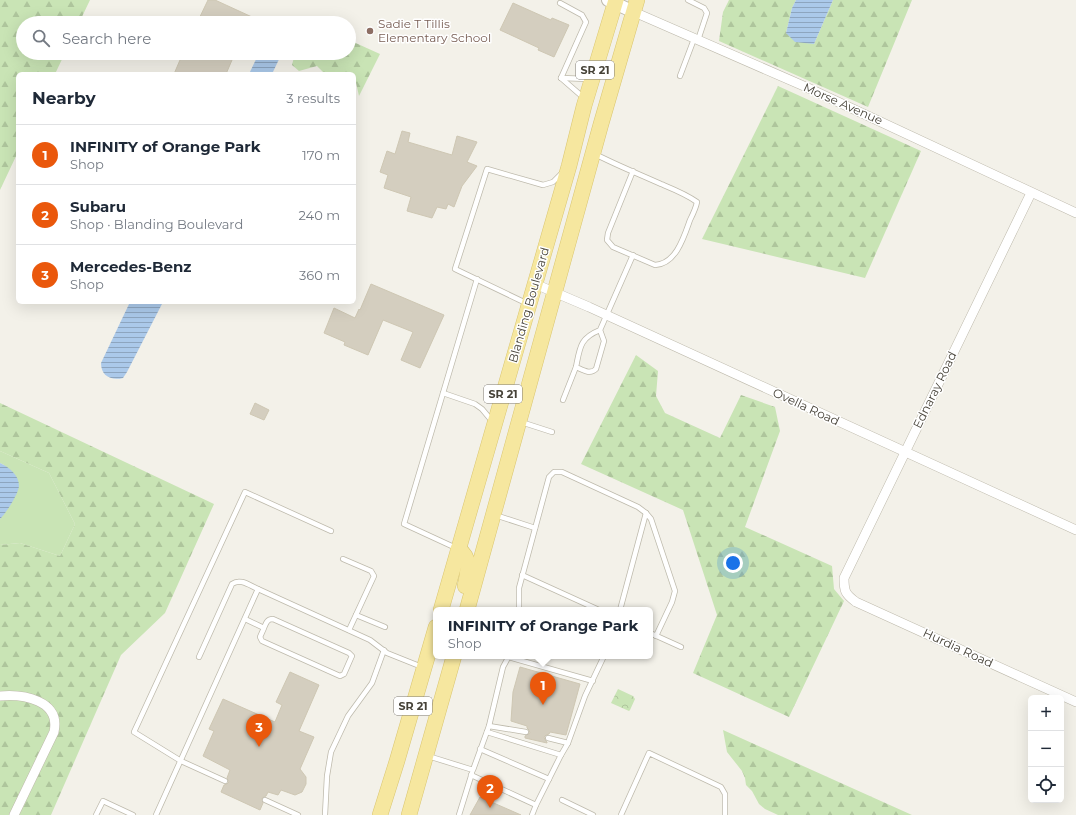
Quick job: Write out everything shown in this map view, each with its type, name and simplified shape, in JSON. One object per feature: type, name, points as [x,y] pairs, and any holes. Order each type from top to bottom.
[{"type":"main road","name":"Blanding Boulevard","points":[[442,607],[569,166],[613,1]]},
{"type":"main road","name":"Blanding Boulevard","points":[[468,607],[635,6]]},
{"type":"main road","points":[[585,103],[589,126],[586,135],[586,143],[593,154]]},
{"type":"main road","points":[[458,549],[464,552],[468,567],[466,585],[460,607]]},
{"type":"main road","name":"SR 21","points":[[382,812],[433,637]]},
{"type":"main road","points":[[446,659],[446,686]]},
{"type":"main road","name":"SR 21","points":[[409,815],[453,659]]},
{"type":"street","name":"Morse Avenue","points":[[613,1],[635,6],[696,39],[901,131],[1076,213]]},
{"type":"street","name":"Ednaray Road","points":[[844,589],[844,578],[1031,193]]},
{"type":"street","name":"Ovella Road","points":[[535,284],[1076,530]]},
{"type":"street","name":"Hurdia Road","points":[[844,589],[848,596],[856,602],[1076,702]]},
{"type":"street","points":[[0,696],[13,695],[40,702],[47,706],[55,719],[54,732],[14,815]]},
{"type":"lane","points":[[680,76],[707,13],[704,8],[688,0]]},
{"type":"lane","points":[[560,4],[582,15],[586,22],[561,78]]},
{"type":"lane","points":[[561,78],[585,80],[592,78]]},
{"type":"lane","points":[[561,78],[582,95],[585,103]]},
{"type":"lane","points":[[593,154],[633,171],[697,202],[682,242],[669,260],[662,265],[655,265],[613,247],[607,240],[608,233],[633,171]]},
{"type":"lane","points":[[529,304],[455,269],[487,169],[543,185],[553,182],[569,166]]},
{"type":"lane","points":[[563,400],[576,367],[584,339],[589,334],[600,330],[633,255]]},
{"type":"lane","points":[[458,549],[404,524],[477,279]]},
{"type":"lane","points":[[576,367],[590,372],[596,369],[604,341],[600,330]]},
{"type":"lane","points":[[443,392],[475,404],[482,409],[494,425]]},
{"type":"lane","points":[[519,421],[552,432]]},
{"type":"lane","points":[[519,607],[519,588],[549,477],[554,472],[562,472],[638,507],[651,519],[675,591],[672,602],[656,636]]},
{"type":"lane","points":[[225,781],[180,761],[134,732],[245,492],[331,531]]},
{"type":"lane","points":[[621,607],[646,513]]},
{"type":"lane","points":[[494,515],[535,528]]},
{"type":"lane","points":[[343,559],[371,571],[374,574],[349,630]]},
{"type":"lane","points":[[522,576],[592,607]]},
{"type":"lane","points":[[199,658],[232,584],[240,581],[374,642],[390,655],[424,668]]},
{"type":"lane","points":[[156,815],[258,589]]},
{"type":"lane","points":[[356,615],[386,627]]},
{"type":"lane","points":[[245,618],[264,628]]},
{"type":"lane","points":[[273,619],[349,653],[352,656],[344,674],[340,676],[262,641],[260,637],[264,628],[267,621],[273,619]]},
{"type":"lane","points":[[653,634],[681,647]]},
{"type":"lane","points":[[325,815],[327,776],[331,752],[348,716],[372,683],[384,650]]},
{"type":"lane","points":[[459,815],[472,772],[489,726],[503,667],[508,659]]},
{"type":"lane","points":[[516,659],[593,681]]},
{"type":"lane","points":[[532,815],[561,754],[568,743],[586,696],[603,659]]},
{"type":"lane","points":[[489,726],[526,732]]},
{"type":"lane","points":[[487,732],[561,754]]},
{"type":"lane","points":[[548,738],[568,743]]},
{"type":"lane","points":[[480,749],[549,779]]},
{"type":"lane","points":[[621,815],[649,753],[721,787],[725,794],[725,815]]},
{"type":"lane","points":[[426,756],[472,772],[536,805]]},
{"type":"lane","points":[[264,800],[298,815]]},
{"type":"lane","points":[[562,800],[593,815]]},
{"type":"lane","points":[[96,815],[103,801],[129,814]]},
{"type":"green space","points":[[0,0],[90,0],[82,16],[16,16],[16,60],[62,60],[56,72],[16,72],[16,156],[0,190]]},
{"type":"green space","points":[[729,0],[796,0],[792,8],[786,33],[814,44],[833,0],[912,0],[868,107],[719,41],[723,12]]},
{"type":"green space","points":[[356,43],[380,54],[359,96],[356,83],[356,72],[323,72],[317,66],[299,71],[292,65],[293,60],[356,60]]},
{"type":"green space","points":[[778,86],[921,151],[865,278],[702,239]]},
{"type":"green space","points":[[636,355],[658,371],[656,396],[665,413],[720,438],[741,395],[775,407],[780,431],[745,527],[832,566],[834,589],[844,601],[789,717],[693,673],[717,615],[683,510],[581,464]]},
{"type":"green space","points":[[0,403],[214,504],[165,613],[121,655],[51,815],[0,815],[0,545],[20,543],[60,556],[75,524],[49,473],[0,451]]},
{"type":"green space","points":[[0,451],[49,473],[75,524],[60,556],[20,543],[0,545],[0,519],[12,502],[4,465],[0,463]]},
{"type":"green space","points":[[618,689],[633,696],[635,699],[629,711],[611,703]]},
{"type":"green space","points":[[723,730],[912,815],[778,815],[765,809],[759,804],[752,791],[746,785],[742,771],[727,752]]},
{"type":"water","points":[[796,0],[833,0],[814,44],[795,42],[786,33],[792,8]]},
{"type":"water","points":[[256,60],[279,60],[273,72],[250,72]]},
{"type":"water","points":[[129,304],[162,304],[123,378],[114,379],[105,374],[101,368],[101,363]]},
{"type":"water","points":[[0,463],[13,472],[19,482],[19,486],[11,504],[0,519]]},
{"type":"building","points":[[208,0],[215,0],[250,16],[200,16]]},
{"type":"building","points":[[513,3],[551,20],[552,18],[569,25],[554,57],[538,50],[539,48],[500,30]]},
{"type":"building","points":[[180,60],[232,60],[227,72],[175,72]]},
{"type":"building","points":[[402,131],[410,133],[408,142],[452,155],[457,136],[477,142],[467,162],[477,166],[462,186],[454,207],[448,204],[446,209],[437,207],[432,218],[407,211],[411,197],[384,188],[388,175],[380,172],[387,151],[395,154]]},
{"type":"building","points":[[371,284],[444,315],[420,368],[401,360],[413,332],[383,320],[368,355],[344,345],[345,342],[324,333],[334,308],[355,318]]},
{"type":"building","points":[[255,403],[269,410],[264,420],[250,414]]},
{"type":"building","points":[[520,667],[580,684],[566,735],[550,732],[544,737],[547,743],[525,738],[525,736],[530,733],[527,726],[511,721],[513,692]]},
{"type":"building","points":[[290,672],[319,685],[299,731],[314,737],[300,769],[306,777],[306,784],[302,792],[295,795],[281,790],[278,795],[268,792],[266,796],[262,798],[263,803],[260,810],[221,792],[224,785],[229,782],[227,778],[230,770],[203,756],[214,731],[209,729],[223,699],[275,722],[282,705],[276,702]]},
{"type":"building","points":[[480,797],[521,815],[470,815]]},
{"type":"place","name":"Sadie T Tillis Elementary School","points":[[370,31]]},
{"type":"place","name":"INFINITY of Orange Park","points":[[543,705]]},
{"type":"place","name":"Mercedes-Benz","points":[[259,747]]},
{"type":"place","name":"Subaru","points":[[490,808]]}]
